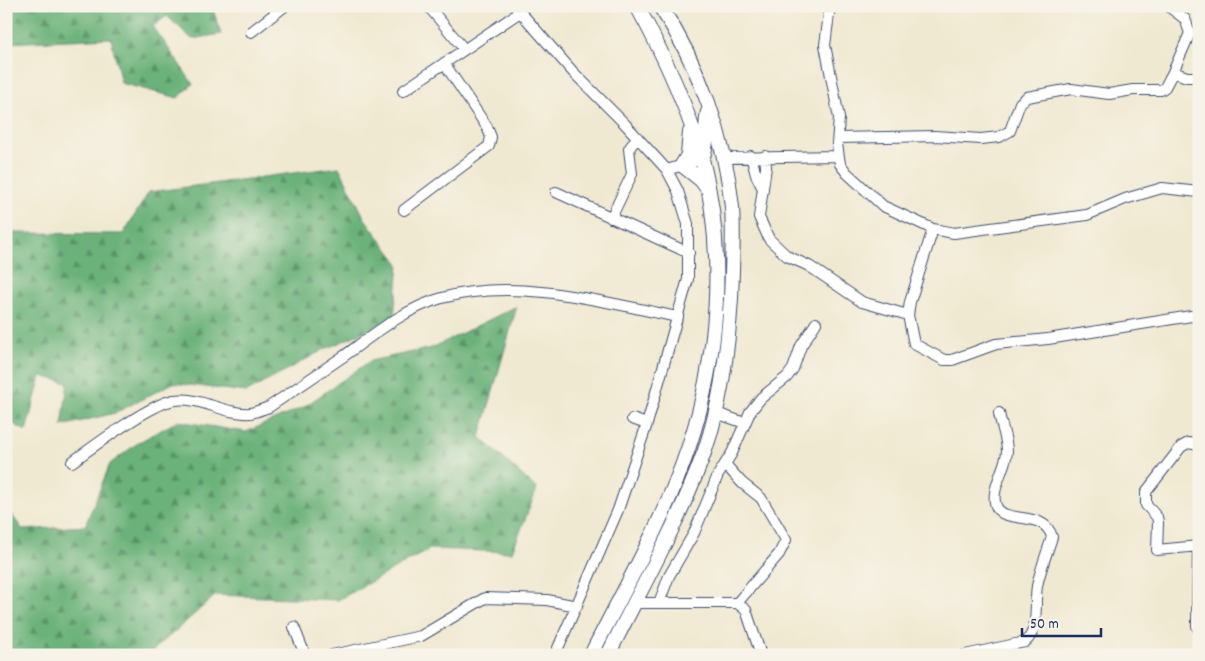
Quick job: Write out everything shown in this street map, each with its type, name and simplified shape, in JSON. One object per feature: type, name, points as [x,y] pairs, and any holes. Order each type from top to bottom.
[{"type":"main road","points":[[591,655],[664,510],[689,447],[710,359],[716,274],[714,241],[702,159],[690,123],[660,48],[637,6]]},
{"type":"main road","points":[[608,655],[695,475],[716,413],[729,329],[733,248],[732,208],[724,158],[709,109],[681,42],[660,6]]},
{"type":"main road","points":[[702,159],[707,140],[706,127],[709,109]]},
{"type":"main road","points":[[690,123],[689,148],[682,165],[700,180],[707,189]]},
{"type":"street","points":[[252,32],[285,6]]},
{"type":"street","points":[[428,6],[464,49]]},
{"type":"street","points":[[830,6],[825,44],[838,118],[837,156],[847,173],[883,206],[933,229],[954,233],[1021,223],[1047,222],[1087,215],[1125,199],[1162,188],[1199,192]]},
{"type":"street","points":[[838,138],[935,136],[981,139],[999,137],[1010,132],[1020,103],[1027,97],[1071,89],[1109,94],[1138,90],[1155,91],[1165,87],[1190,33],[1185,19],[1168,6]]},
{"type":"street","points":[[403,91],[464,49],[517,9],[572,72],[667,170],[678,191],[688,224],[688,279],[647,424],[618,510],[555,655]]},
{"type":"street","points":[[404,210],[489,146],[491,137],[487,127],[444,63]]},
{"type":"street","points":[[1173,72],[1187,77],[1199,78]]},
{"type":"street","points":[[611,218],[632,174],[629,149],[637,137]]},
{"type":"street","points":[[724,158],[751,156],[837,156]]},
{"type":"street","points":[[751,156],[756,176],[762,187]]},
{"type":"street","points":[[765,156],[766,166],[759,217],[769,239],[780,251],[809,266],[862,302],[908,316]]},
{"type":"street","points":[[667,170],[702,159]]},
{"type":"street","points":[[556,192],[689,253]]},
{"type":"street","points":[[933,229],[910,302],[908,316],[914,344],[944,360],[952,360],[996,344],[1048,340],[1191,316],[1199,318]]},
{"type":"street","points":[[72,462],[158,405],[175,400],[188,400],[235,412],[251,413],[269,407],[412,310],[441,298],[470,292],[523,291],[555,293],[678,317]]},
{"type":"street","points":[[659,603],[669,576],[694,533],[718,474],[725,464],[744,422],[761,398],[787,377],[793,369],[801,346],[816,323]]},
{"type":"street","points":[[716,413],[744,422]]},
{"type":"street","points":[[965,655],[1025,642],[1030,638],[1033,629],[1037,586],[1052,537],[1050,531],[1043,523],[1003,512],[997,508],[995,501],[999,476],[1007,453],[999,413]]},
{"type":"street","points":[[632,419],[647,424]]},
{"type":"street","points":[[1199,444],[1188,443],[1181,447],[1150,486],[1145,499],[1146,505],[1157,517],[1157,550],[1198,546],[1197,626],[1199,630]]},
{"type":"street","points":[[725,464],[742,484],[761,498],[786,540],[779,554],[737,603]]},
{"type":"street","points":[[332,655],[421,636],[486,598],[547,600],[577,606]]},
{"type":"street","points":[[634,603],[737,603],[746,610],[761,655]]},
{"type":"street","points":[[294,627],[306,655]]},
{"type":"green space","points":[[6,6],[212,6],[221,34],[192,39],[167,16],[153,26],[193,84],[178,98],[121,83],[111,38],[6,43]]},
{"type":"green space","points":[[339,167],[365,219],[399,264],[394,318],[321,351],[247,392],[173,383],[115,413],[62,426],[68,383],[41,376],[26,431],[6,420],[6,223],[15,233],[123,234],[149,192]]},
{"type":"green space","points":[[517,306],[480,437],[537,489],[512,552],[430,549],[338,600],[216,595],[148,655],[6,655],[6,507],[23,530],[85,526],[110,464],[139,442],[178,421],[246,432],[304,407],[370,361],[432,348]]}]
